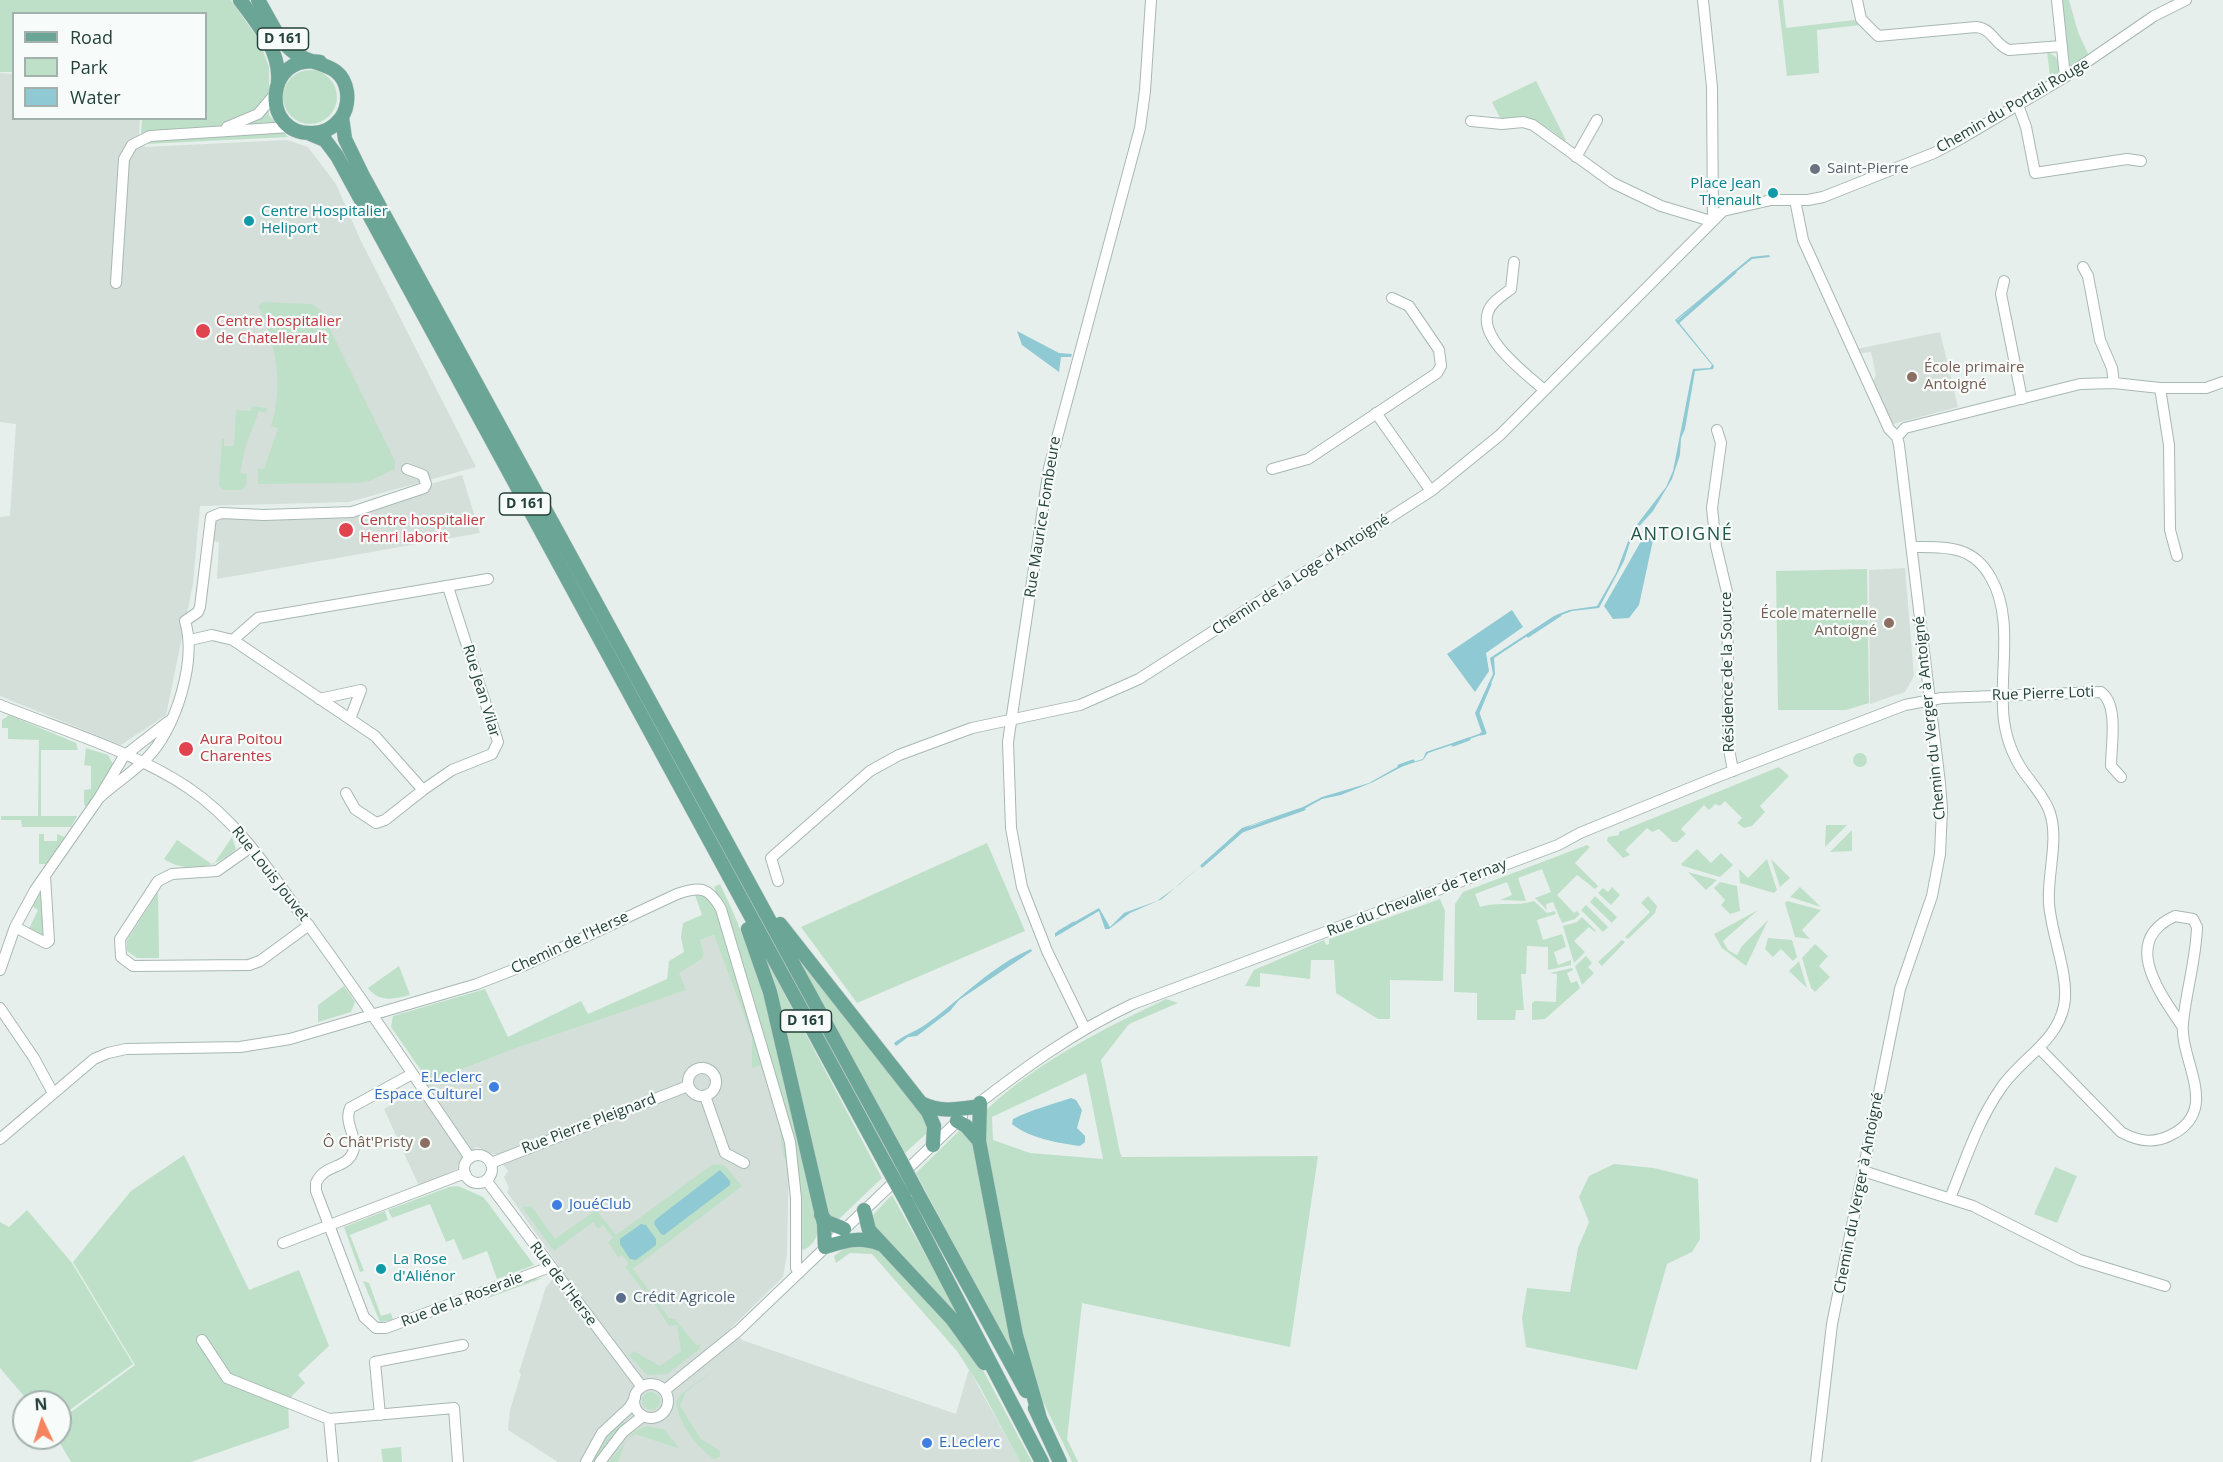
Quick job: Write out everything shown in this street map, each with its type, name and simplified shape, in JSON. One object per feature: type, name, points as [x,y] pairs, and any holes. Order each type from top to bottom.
[{"type":"main road","name":"D 161","points":[[240,0],[256,21],[272,50],[278,67],[276,88]]},
{"type":"main road","name":"D 161","points":[[258,0],[291,51],[320,62]]},
{"type":"main road","points":[[320,62],[334,69],[344,82],[347,102],[342,117],[324,131],[308,133],[290,127],[278,112],[276,88],[287,70],[298,64],[320,62]]},
{"type":"main road","name":"D 161","points":[[342,117],[345,140],[362,174],[896,1152],[1039,1416],[1060,1462]]},
{"type":"main road","name":"D 161","points":[[308,133],[325,140],[338,156],[906,1201],[1042,1462]]},
{"type":"main road","points":[[744,874],[787,935],[921,1103],[934,1126],[933,1145]]},
{"type":"main road","points":[[729,877],[732,897],[751,934],[770,992],[821,1215],[825,1247],[850,1239],[865,1238],[880,1244]]},
{"type":"main road","points":[[921,1103],[933,1109],[948,1111],[977,1105],[978,1141],[1016,1335],[1039,1416]]},
{"type":"main road","points":[[957,1121],[966,1126],[978,1141]]},
{"type":"main road","points":[[864,1210],[869,1230],[880,1244],[952,1319],[1004,1388]]},
{"type":"main road","points":[[821,1215],[834,1226],[844,1229]]},
{"type":"street","name":"Rue Maurice Fombeure","points":[[1085,1029],[1047,951],[1022,887],[1011,828],[1007,769],[1011,719],[1051,456],[1140,128],[1145,91],[1151,0]]},
{"type":"street","points":[[1471,121],[1502,124],[1524,122],[1543,131],[1606,179],[1638,196],[1712,220],[1712,87],[1703,0]]},
{"type":"street","points":[[1857,0],[1861,19],[1878,36],[1981,27],[2009,50],[2062,46]]},
{"type":"street","points":[[2057,0],[2065,77]]},
{"type":"street","name":"Chemin du Portail Rouge","points":[[1794,200],[1823,197],[1934,153],[2065,77],[2154,16],[2186,0]]},
{"type":"street","points":[[116,284],[126,154],[135,143],[146,137],[230,126],[249,119],[264,109],[276,88]]},
{"type":"street","points":[[2018,105],[2026,127],[2035,173],[2127,159],[2140,161]]},
{"type":"street","points":[[1576,158],[1597,120]]},
{"type":"street","points":[[191,132],[290,127]]},
{"type":"street","name":"Chemin de la Loge d'Antoigné","points":[[778,881],[771,858],[870,771],[899,755],[961,732],[1080,705],[1139,679],[1431,491],[1500,435],[1712,220],[1723,212],[1740,207],[1770,200],[1794,200]]},
{"type":"street","name":"Chemin du Verger à Antoigné","points":[[1794,200],[1803,240],[1889,429],[1897,437],[1913,547],[1928,700],[1942,809],[1940,854],[1932,896],[1900,989],[1831,1333],[1816,1462]]},
{"type":"street","points":[[1514,262],[1511,289],[1494,302],[1488,310],[1486,320],[1489,329],[1512,364],[1544,390]]},
{"type":"street","points":[[2083,267],[2088,276],[2101,345],[2112,368],[2114,383]]},
{"type":"street","points":[[2004,281],[2001,294],[2022,399]]},
{"type":"street","points":[[1272,469],[1308,459],[1437,372],[1441,366],[1439,350],[1409,306],[1392,298]]},
{"type":"street","points":[[1897,437],[1905,428],[2080,384],[2114,383],[2160,388],[2206,388],[2223,382]]},
{"type":"street","points":[[2160,388],[2169,445],[2170,530],[2176,556]]},
{"type":"street","points":[[1376,413],[1431,491]]},
{"type":"street","name":"Résidence de la Source","points":[[1717,430],[1721,443],[1712,508],[1716,546],[1727,592],[1729,749],[1733,771]]},
{"type":"street","points":[[99,798],[141,763],[162,736],[171,719],[184,680],[190,640],[185,621],[198,612],[200,607],[208,522],[217,514],[352,512],[424,488],[426,484],[423,475],[407,469]]},
{"type":"street","points":[[1913,547],[1946,546],[1962,550],[1977,560],[1992,578],[2002,613],[2006,729],[2012,749],[2027,777],[2047,804],[2053,830],[2049,904],[2064,981],[2065,1003],[2058,1024],[2039,1048],[2001,1087],[1992,1101],[1950,1198]]},
{"type":"street","points":[[233,640],[258,618],[488,579]]},
{"type":"street","name":"Rue Jean Vilar","points":[[346,793],[355,809],[375,823],[385,820],[452,770],[492,754],[498,742],[448,587]]},
{"type":"street","points":[[190,640],[212,635],[233,640],[380,741],[423,790]]},
{"type":"street","points":[[319,699],[361,690],[350,719]]},
{"type":"street","name":"Rue Pierre Loti","points":[[1928,700],[2003,694],[2101,692],[2109,701],[2111,711],[2111,766],[2121,777]]},
{"type":"street","name":"Rue du Chevalier de Ternay","points":[[664,1390],[738,1331],[957,1121],[1046,1054],[1085,1029],[1153,996],[1547,849],[1580,833],[1733,771],[1905,705],[1928,700]]},
{"type":"street","name":"Rue Louis Jouvet","points":[[0,705],[141,763],[176,780],[212,805],[251,848],[372,1014]]},
{"type":"street","points":[[0,970],[15,927],[45,876],[99,798],[124,756],[135,745],[171,719]]},
{"type":"street","points":[[251,848],[217,871],[172,874],[158,881],[120,939],[118,948],[121,957],[133,966],[249,965],[260,961],[309,925]]},
{"type":"street","points":[[15,927],[46,943],[49,941],[45,876]]},
{"type":"street","name":"Chemin de l'Herse","points":[[0,1140],[94,1059],[108,1053],[126,1049],[264,1045],[477,984],[523,966],[677,894],[702,889],[713,895],[736,955],[790,1142],[796,1198],[796,1268],[799,1273]]},
{"type":"street","points":[[2039,1048],[2121,1132],[2133,1139],[2147,1142],[2159,1140],[2182,1128],[2195,1106],[2197,1094],[2182,1026],[2197,927],[2193,920],[2175,916],[2156,928],[2150,937],[2148,963],[2166,1003],[2182,1026]]},
{"type":"street","points":[[0,1008],[34,1058],[53,1093]]},
{"type":"street","points":[[372,1014],[470,1158]]},
{"type":"street","points":[[700,1067],[710,1069],[716,1076],[716,1086],[705,1096],[693,1093],[688,1086],[688,1078],[692,1071],[700,1067]]},
{"type":"street","name":"Rue de la Roseraie","points":[[412,1074],[350,1108],[348,1125],[355,1147],[351,1156],[327,1169],[316,1183],[329,1226],[364,1317],[376,1328],[386,1328],[550,1267]]},
{"type":"street","name":"Rue Pierre Pleignard","points":[[490,1163],[688,1086]]},
{"type":"street","points":[[705,1096],[725,1153],[744,1163]]},
{"type":"street","points":[[482,1155],[490,1163],[491,1172],[486,1180],[474,1182],[465,1173],[465,1164],[470,1158],[482,1155]]},
{"type":"street","points":[[1863,1171],[1950,1198],[2009,1222],[2080,1260],[2165,1286]]},
{"type":"street","points":[[283,1243],[465,1173]]},
{"type":"street","name":"Rue de l'Herse","points":[[486,1180],[642,1387]]},
{"type":"street","points":[[202,1340],[227,1378],[329,1419],[454,1408],[458,1462]]},
{"type":"street","points":[[380,1415],[375,1362],[463,1345]]},
{"type":"street","points":[[586,1462],[602,1433],[629,1408],[635,1397],[642,1387],[651,1384],[664,1390],[668,1399],[663,1413],[654,1418],[643,1416],[635,1406],[635,1397]]},
{"type":"street","points":[[600,1462],[623,1432],[643,1416]]},
{"type":"street","points":[[329,1419],[331,1461]]},
{"type":"shaded area","name":"Centre hospitalier de Chatellerault","points":[[0,73],[12,74],[12,120],[140,120],[139,135],[145,147],[287,140],[308,147],[336,184],[360,239],[476,467],[349,502],[200,506],[193,584],[166,715],[121,745],[0,696],[0,517],[10,516],[16,424],[0,422]]},
{"type":"shaded area","name":"École primaire Antoigné","points":[[1940,332],[1958,407],[1893,424],[1873,381],[1876,375],[1871,352],[1862,353],[1857,349]]},
{"type":"shaded area","name":"Centre hospitalier Henri laborit","points":[[462,475],[480,533],[217,579],[219,542],[212,541],[213,523],[221,517],[292,517],[294,520],[357,516],[401,502],[427,485]]},
{"type":"shaded area","name":"École maternelle Antoigné","points":[[1905,568],[1914,676],[1905,692],[1870,704],[1869,570]]},
{"type":"shaded area","points":[[714,935],[764,1064],[789,1155],[787,1254],[783,1277],[731,1328],[742,1340],[956,1414],[969,1369],[1020,1462],[558,1462],[508,1430],[510,1410],[521,1374],[519,1372],[546,1287],[561,1269],[507,1192],[509,1188],[504,1177],[508,1171],[496,1155],[477,1147],[460,1159],[457,1169],[419,1186],[384,1109],[429,1082],[514,1049],[685,990],[678,973],[702,959],[704,954],[699,940]]},
{"type":"green space","points":[[0,0],[231,0],[259,40],[269,67],[269,115],[288,137],[145,144],[141,134],[142,120],[207,120],[207,12],[12,12],[12,72],[0,72]]},
{"type":"green space","points":[[1778,0],[1783,0],[1786,28],[1854,20],[1860,25],[1817,30],[1819,73],[1787,76]]},
{"type":"green space","points":[[2060,0],[2069,0],[2078,32],[2089,56],[2071,67],[2067,63]]},
{"type":"green space","points":[[2047,51],[2056,57],[2061,72],[2050,77]]},
{"type":"green space","points":[[305,70],[315,70],[325,74],[333,82],[337,97],[333,112],[325,120],[315,124],[305,124],[295,120],[287,112],[283,102],[283,92],[287,82],[295,74]]},
{"type":"green space","points":[[1536,81],[1566,140],[1564,141],[1543,125],[1528,119],[1501,120],[1492,102]]},
{"type":"green space","points":[[263,302],[312,304],[321,311],[395,461],[395,469],[370,481],[356,483],[258,484],[258,469],[264,469],[278,428],[271,426],[277,395],[277,380],[273,350],[258,306]]},
{"type":"green space","points":[[252,406],[267,408],[266,413],[259,411],[245,448],[240,473],[247,474],[246,486],[242,490],[223,490],[219,486],[222,439],[224,438],[224,446],[234,446],[236,410],[251,411]]},
{"type":"green space","points":[[1867,569],[1869,703],[1846,710],[1778,710],[1776,571]]},
{"type":"green space","points":[[9,715],[76,743],[78,750],[41,750],[41,816],[77,816],[71,827],[22,827],[21,820],[1,820],[1,816],[38,816],[39,740],[8,739],[8,728],[2,728],[2,720]]},
{"type":"green space","points":[[86,748],[108,755],[113,764],[112,770],[86,807],[84,790],[91,789],[91,766],[84,765]]},
{"type":"green space","points":[[1857,753],[1863,753],[1867,760],[1863,767],[1857,767],[1853,763],[1853,757]]},
{"type":"green space","points":[[1779,767],[1789,776],[1760,806],[1765,812],[1752,826],[1744,828],[1737,823],[1742,818],[1725,801],[1720,806],[1715,804],[1709,810],[1704,805],[1681,829],[1686,834],[1677,842],[1673,842],[1659,829],[1652,832],[1647,828],[1625,850],[1630,855],[1623,858],[1607,841],[1608,837],[1619,835],[1619,832]]},
{"type":"green space","points":[[1826,825],[1847,825],[1825,847]]},
{"type":"green space","points":[[1852,830],[1852,851],[1830,852]]},
{"type":"green space","points":[[39,834],[44,834],[44,841],[57,841],[57,834],[65,837],[47,864],[39,864]]},
{"type":"green space","points":[[232,837],[236,849],[214,863]]},
{"type":"green space","points":[[177,840],[212,864],[201,867],[182,866],[164,859]]},
{"type":"green space","points":[[987,843],[1025,931],[857,1003],[801,927]]},
{"type":"green space","points":[[1587,845],[1590,847],[1575,863],[1598,886],[1595,889],[1577,875],[1557,895],[1574,913],[1577,911],[1580,914],[1575,919],[1562,923],[1553,902],[1546,904],[1547,910],[1535,898],[1551,892],[1542,869],[1518,878],[1526,901],[1500,900],[1512,895],[1507,882],[1475,894],[1480,907],[1534,901],[1547,913],[1555,911],[1556,914],[1537,920],[1543,940],[1562,934],[1566,947],[1554,952],[1558,965],[1571,960],[1571,965],[1548,970],[1548,947],[1527,946],[1526,974],[1521,974],[1524,1010],[1516,1010],[1515,1020],[1477,1020],[1477,993],[1454,992],[1455,904],[1463,892]]},
{"type":"green space","points":[[1697,849],[1711,863],[1721,853],[1733,865],[1720,877],[1683,866],[1681,864]]},
{"type":"green space","points":[[1767,859],[1777,890],[1774,893],[1740,883],[1739,869],[1748,878]]},
{"type":"green space","points":[[1771,859],[1790,878],[1780,887]]},
{"type":"green space","points":[[1688,872],[1717,880],[1706,890]]},
{"type":"green space","points":[[1720,882],[1737,886],[1740,911],[1730,914],[1721,905],[1725,900],[1714,888]]},
{"type":"green space","points":[[720,884],[761,985],[815,1205],[818,1230],[811,1245],[803,1250],[799,1248],[787,1114],[739,950],[714,887]]},
{"type":"green space","points":[[1612,887],[1620,895],[1611,905],[1598,893],[1603,888],[1608,892]]},
{"type":"green space","points":[[1800,887],[1821,907],[1790,897]]},
{"type":"green space","points":[[40,891],[43,891],[46,935],[43,938],[28,931],[38,910],[32,906]]},
{"type":"green space","points":[[158,892],[159,958],[137,958],[127,951],[127,940]]},
{"type":"green space","points":[[700,894],[709,898],[718,913],[789,1155],[784,1159],[778,1118],[761,1065],[752,1068],[752,1037],[714,935],[700,940],[704,954],[702,959],[679,973],[686,990],[514,1049],[429,1082],[391,1027],[393,1016],[485,989],[508,1037],[581,1001],[588,1014],[667,979],[669,961],[684,952],[681,937],[683,923],[702,915],[695,895]]},
{"type":"green space","points":[[1595,896],[1617,917],[1612,923],[1590,902]]},
{"type":"green space","points":[[1648,896],[1657,906],[1655,913],[1628,939],[1625,937],[1650,912],[1641,903]]},
{"type":"green space","points":[[1440,899],[1445,911],[1443,981],[1390,980],[1390,1019],[1378,1019],[1336,993],[1334,960],[1311,960],[1310,979],[1260,973],[1260,987],[1245,986],[1254,970],[1324,940],[1326,945],[1329,944],[1329,939]]},
{"type":"green space","points":[[1787,901],[1821,910],[1802,930],[1810,939],[1795,937],[1785,903]]},
{"type":"green space","points":[[1586,905],[1608,927],[1603,932],[1581,910]]},
{"type":"green space","points":[[1758,910],[1723,941],[1728,950],[1737,955],[1742,946],[1768,920],[1746,966],[1722,948],[1714,934]]},
{"type":"green space","points":[[1582,917],[1596,931],[1589,927],[1574,941],[1585,952],[1574,963],[1563,926],[1577,922]]},
{"type":"green space","points":[[1768,938],[1792,940],[1797,957],[1793,961],[1781,949],[1773,957],[1765,949]]},
{"type":"green space","points":[[756,940],[882,1178],[839,1219],[834,1221],[828,1217]]},
{"type":"green space","points":[[1622,940],[1625,942],[1602,966],[1598,962]]},
{"type":"green space","points":[[787,942],[923,1112],[927,1125],[926,1134],[905,1153]]},
{"type":"green space","points":[[1815,944],[1828,956],[1819,966],[1830,977],[1815,992],[1811,988],[1802,958]]},
{"type":"green space","points":[[1586,956],[1592,963],[1588,967],[1594,973],[1582,985],[1575,966]]},
{"type":"green space","points":[[1799,961],[1807,988],[1789,971]]},
{"type":"green space","points":[[399,966],[410,995],[388,999],[372,993],[368,988]]},
{"type":"green space","points":[[1572,968],[1573,970],[1567,973],[1571,983],[1577,981],[1580,988],[1545,1019],[1532,1020],[1532,1003],[1535,1001],[1556,1002],[1557,974],[1550,973]]},
{"type":"green space","points":[[344,986],[355,1002],[351,1012],[318,1022],[318,1005]]},
{"type":"green space","points":[[1166,999],[1178,1003],[1129,1024],[1101,1060],[1120,1153],[1122,1157],[1318,1156],[1290,1347],[1082,1303],[1067,1439],[1078,1462],[1072,1462],[1036,1387],[1025,1353],[983,1137],[986,1110],[1049,1062],[1095,1035]],"holes":[[[1086,1073],[1103,1159],[1030,1153],[993,1140],[992,1117]]]},
{"type":"green space","points":[[962,1128],[973,1138],[1025,1379],[916,1173]]},
{"type":"green space","points":[[184,1155],[249,1290],[299,1270],[329,1346],[298,1375],[305,1383],[288,1400],[289,1428],[191,1462],[71,1462],[64,1450],[72,1450],[72,1411],[135,1365],[73,1262],[131,1191]]},
{"type":"green space","points":[[713,1164],[724,1165],[742,1186],[634,1268],[631,1266],[669,1318],[675,1319],[696,1345],[700,1344],[700,1349],[667,1374],[647,1375],[629,1355],[634,1351],[660,1366],[681,1351],[677,1325],[669,1326],[646,1290],[644,1291],[625,1267],[629,1264],[622,1255],[618,1257],[608,1242],[613,1238],[603,1225],[598,1229],[593,1222],[554,1251],[522,1207],[531,1206],[555,1239],[596,1210],[616,1235]]},
{"type":"green space","points":[[1614,1164],[1654,1168],[1698,1179],[1700,1239],[1692,1252],[1667,1264],[1637,1370],[1526,1347],[1522,1318],[1527,1288],[1570,1292],[1578,1248],[1589,1222],[1579,1197],[1589,1176]]},
{"type":"green space","points":[[2055,1167],[2077,1176],[2057,1223],[2034,1214]]},
{"type":"green space","points":[[458,1186],[483,1197],[534,1265],[497,1279],[487,1251],[463,1260],[454,1239],[446,1242],[430,1204],[392,1218],[388,1210],[449,1187]]},
{"type":"green space","points":[[892,1195],[977,1347],[875,1233],[871,1217]]},
{"type":"green space","points":[[27,1210],[72,1263],[133,1364],[72,1408],[72,1390],[19,1390],[0,1368],[0,1222],[9,1227]]},
{"type":"green space","points":[[385,1211],[388,1220],[350,1235],[364,1271],[360,1272],[344,1227]]},
{"type":"green space","points":[[849,1245],[877,1247],[940,1313],[976,1357],[1032,1462],[1020,1462],[979,1385],[957,1351],[872,1254],[850,1253],[836,1263],[834,1256]]},
{"type":"green space","points":[[534,1275],[536,1279],[543,1278],[488,1298],[486,1293]]},
{"type":"green space","points":[[363,1281],[369,1283],[381,1316],[391,1313],[393,1320],[380,1322]]},
{"type":"green space","points":[[719,1366],[686,1392],[680,1406],[701,1439],[720,1451],[720,1457],[714,1459],[689,1434],[680,1418],[676,1402],[681,1394]]},
{"type":"green space","points":[[651,1392],[657,1395],[660,1401],[657,1407],[651,1410],[645,1407],[642,1401],[645,1395]]},
{"type":"green space","points":[[622,1420],[627,1424],[597,1462],[590,1462],[601,1441]]},
{"type":"green space","points":[[647,1426],[664,1429],[680,1449],[635,1434],[625,1443],[618,1462],[608,1462],[635,1431]]},
{"type":"green space","points":[[401,1447],[402,1462],[383,1462],[381,1449]]},
{"type":"water","points":[[1769,255],[1770,257],[1752,259],[1677,320],[1714,366],[1713,369],[1695,371],[1685,429],[1681,438],[1680,455],[1672,479],[1653,511],[1633,533],[1624,561],[1599,608],[1572,611],[1556,617],[1494,658],[1495,674],[1478,715],[1484,734],[1428,753],[1423,760],[1405,765],[1373,782],[1341,795],[1322,799],[1304,809],[1252,825],[1238,833],[1198,868],[1242,828],[1303,807],[1322,797],[1369,783],[1399,766],[1423,759],[1426,752],[1482,733],[1475,713],[1493,674],[1490,658],[1554,616],[1569,610],[1597,606],[1616,573],[1632,531],[1666,487],[1673,471],[1693,369],[1710,368],[1712,365],[1675,320],[1751,257]]},
{"type":"water","points":[[1017,331],[1059,353],[1072,354],[1071,357],[1061,357],[1059,372],[1022,345]]},
{"type":"water","points":[[1648,529],[1655,531],[1639,605],[1629,618],[1613,619],[1604,606]]},
{"type":"water","points":[[1512,610],[1523,627],[1486,653],[1489,671],[1475,692],[1447,654]]},
{"type":"water","points":[[1175,888],[1162,899],[1130,913],[1109,929],[1105,929],[1099,911],[1055,937],[1055,933],[1099,908],[1110,927],[1124,913],[1157,901]]},
{"type":"water","points":[[1031,949],[1032,951],[959,1000],[950,1011],[917,1036],[908,1037],[896,1046],[894,1043],[925,1025],[991,973]]},
{"type":"water","points":[[1071,1098],[1076,1100],[1082,1110],[1077,1128],[1085,1136],[1085,1142],[1080,1146],[1035,1136],[1012,1124],[1013,1119]]},
{"type":"water","points":[[720,1170],[730,1181],[730,1185],[664,1235],[661,1234],[654,1224],[655,1220]]},
{"type":"water","points":[[641,1224],[646,1225],[656,1239],[656,1245],[636,1260],[630,1259],[620,1244],[620,1239]]},
{"type":"waterway","points":[[1678,322],[1735,272]]},
{"type":"waterway","points":[[1528,636],[1560,615]]},
{"type":"waterway","points":[[1481,734],[1485,733],[1478,713],[1490,684]]},
{"type":"waterway","points":[[1453,745],[1469,739]]},
{"type":"waterway","points":[[1399,766],[1413,761]]},
{"type":"waterway","points":[[1202,866],[1242,831],[1304,809]]},
{"type":"waterway","points":[[1059,932],[1074,923]]},
{"type":"place","name":"Saint-Pierre","points":[[1815,169]]},
{"type":"place","name":"Place Jean Thenault","points":[[1773,193]]},
{"type":"place","name":"Centre Hospitalier Heliport","points":[[249,221]]},
{"type":"place","name":"Centre hospitalier de Chatellerault","points":[[203,331]]},
{"type":"place","name":"École primaire Antoigné","points":[[1912,377]]},
{"type":"place","name":"Centre hospitalier Henri laborit","points":[[346,530]]},
{"type":"place","name":"École maternelle Antoigné","points":[[1889,623]]},
{"type":"place","name":"Aura Poitou Charentes","points":[[186,749]]},
{"type":"place","name":"E.Leclerc Espace Culturel","points":[[494,1087]]},
{"type":"place","name":"Ô Chât'Pristy","points":[[425,1143]]},
{"type":"place","name":"JouéClub","points":[[557,1205]]},
{"type":"place","name":"La Rose d'Aliénor","points":[[381,1269]]},
{"type":"place","name":"Crédit Agricole","points":[[621,1298]]},
{"type":"place","name":"E.Leclerc","points":[[927,1443]]},
{"type":"district","name":"ANTOIGNÉ","points":[[1682,535]]}]
